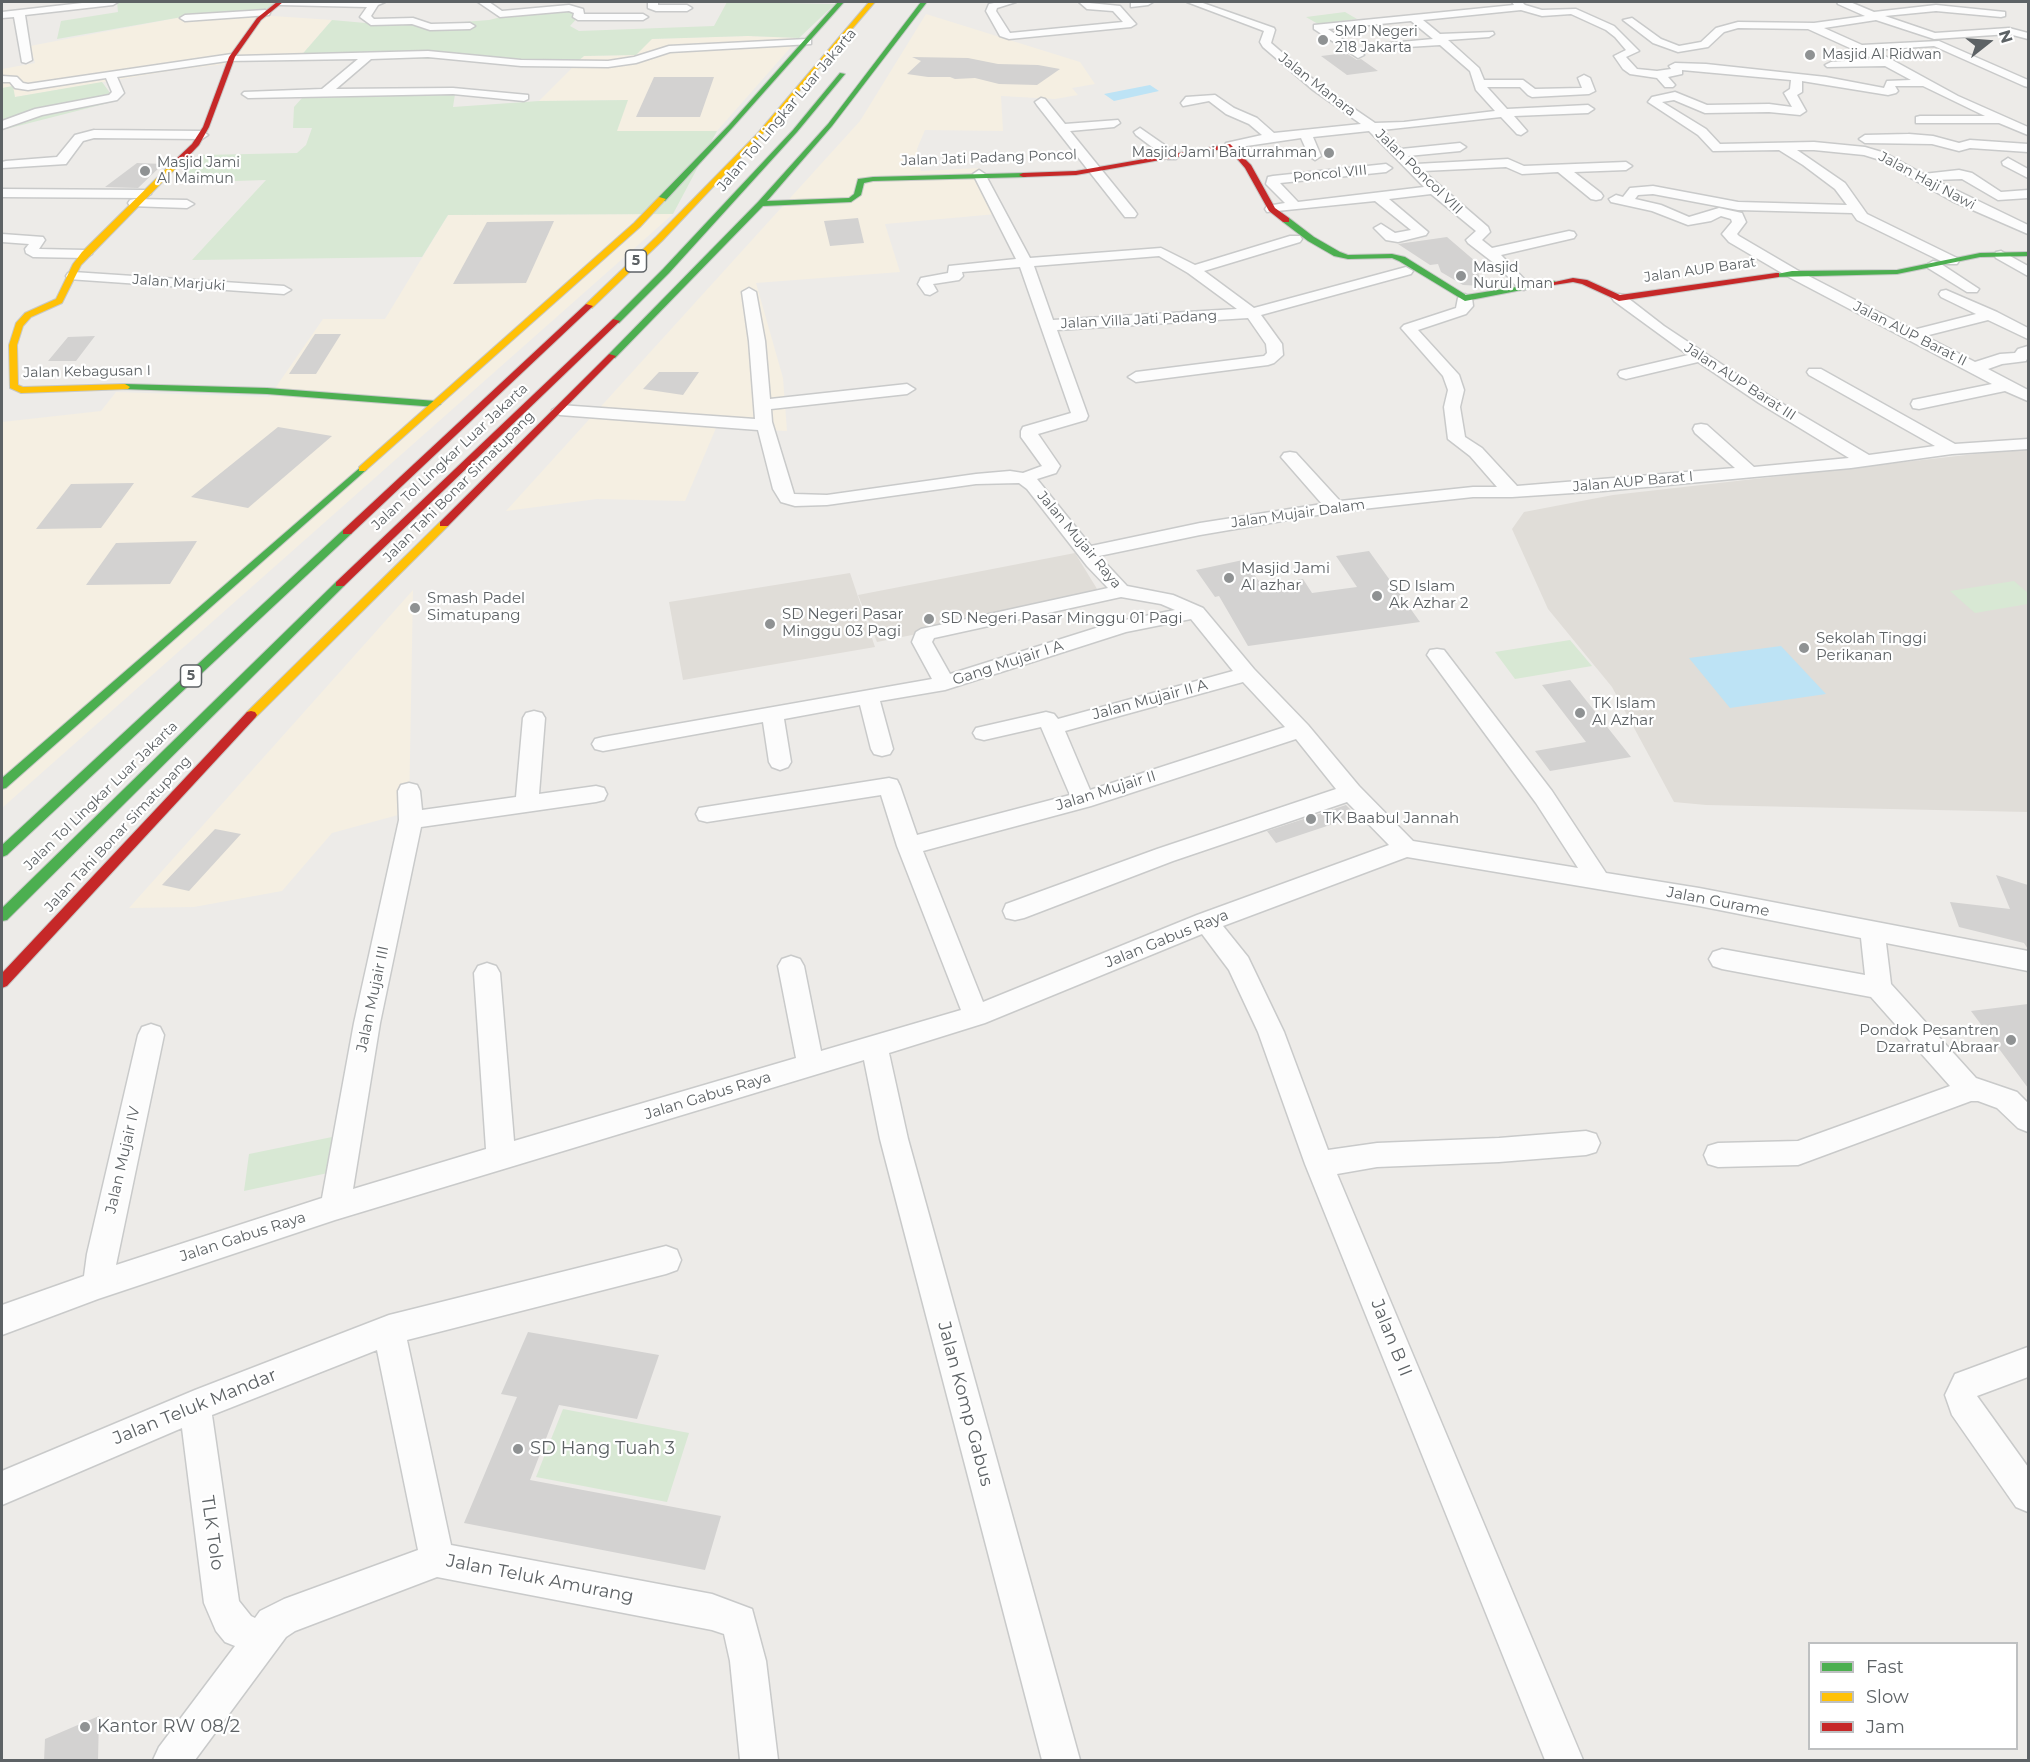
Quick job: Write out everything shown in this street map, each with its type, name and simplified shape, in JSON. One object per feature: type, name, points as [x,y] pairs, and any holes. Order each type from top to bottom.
[{"type":"main road","points":[[10,312],[28,315],[59,302],[77,264],[85,254],[140,198],[186,157],[202,135],[233,56],[265,13],[280,2]]},
{"type":"main road","points":[[2,784],[131,674],[637,225],[685,176],[841,2]]},
{"type":"main road","name":"Jalan Tol Lingkar Luar Jakarta","points":[[2,852],[532,360],[695,203],[759,135],[872,2]]},
{"type":"main road","name":"Jalan Tahi Bonar Simatupang","points":[[2,982],[259,707],[560,411],[761,204],[830,125],[924,2]]},
{"type":"main road","name":"Jalan Tol Lingkar Luar Jakarta","points":[[2,916],[309,615],[570,366],[673,263],[795,131],[850,63]]},
{"type":"main road","points":[[1230,146],[1248,167],[1272,209],[1311,239],[1337,254],[1360,258],[1392,256],[1407,260],[1465,298],[1524,286],[1578,281],[1619,298]]},
{"type":"main road","name":"Jalan Jati Padang Poncol","points":[[761,204],[850,200],[856,197],[861,181],[873,179],[979,174],[1038,175],[1095,170],[1230,146]]},
{"type":"main road","name":"Jalan AUP Barat","points":[[1619,298],[1792,273],[1884,273],[1980,255],[2028,254]]},
{"type":"main road","name":"Jalan Kebagusan I","points":[[28,315],[14,336],[12,380],[18,390],[157,387],[267,391],[436,404]]},
{"type":"main road","points":[[150,696],[291,569],[306,559],[324,553]]},
{"type":"main road","points":[[201,740],[297,643],[309,615]]},
{"type":"street","points":[[2,15],[113,2]]},
{"type":"street","points":[[280,2],[377,3]]},
{"type":"street","points":[[483,2],[500,14],[569,5],[579,11],[578,17]]},
{"type":"street","points":[[653,2],[652,6],[656,8],[691,5]]},
{"type":"street","points":[[1011,2],[991,7],[1004,34],[1033,35],[1131,24],[1116,8],[1089,7],[1084,2]]},
{"type":"street","points":[[1135,5],[1148,2]]},
{"type":"street","name":"Jalan Manara","points":[[1192,2],[1270,31],[1265,40],[1267,45],[1317,88],[1372,127]]},
{"type":"street","points":[[1842,2],[1875,16],[1892,18],[1952,16],[1969,23]]},
{"type":"street","points":[[377,3],[365,17],[371,22],[413,21],[430,27],[470,26]]},
{"type":"street","points":[[683,20],[691,5]]},
{"type":"street","points":[[1358,54],[1318,27],[1517,6],[1542,13],[1572,6],[1619,35],[1633,51],[1621,55],[1625,64],[1636,72],[1659,74],[1678,72],[1675,66],[1688,66],[1797,77],[1888,92],[1892,91],[1888,85],[1893,82],[1927,84]]},
{"type":"street","points":[[1628,20],[1657,41],[1678,49],[1708,43],[1716,33],[1731,26],[1762,24],[1812,26],[1929,8],[2001,14]]},
{"type":"street","points":[[19,13],[26,60]]},
{"type":"street","points":[[185,18],[265,13]]},
{"type":"street","points":[[566,20],[578,17],[643,18]]},
{"type":"street","points":[[1413,17],[1470,65],[1482,90],[1521,131]]},
{"type":"street","points":[[1892,18],[2028,84]]},
{"type":"street","points":[[1812,26],[1862,48],[1954,98],[2028,131]]},
{"type":"street","points":[[1862,48],[2009,31],[2028,36]]},
{"type":"street","points":[[1375,36],[1489,34]]},
{"type":"street","points":[[1379,47],[1437,36]]},
{"type":"street","points":[[2,79],[13,79],[19,86],[28,87],[233,56],[440,54],[521,63],[608,64],[636,60],[669,49],[807,42]]},
{"type":"street","points":[[324,94],[369,55]]},
{"type":"street","points":[[1832,65],[1888,62]]},
{"type":"street","points":[[1998,71],[2028,69]]},
{"type":"street","points":[[2,125],[39,112],[114,102],[118,93],[111,77],[112,74]]},
{"type":"street","points":[[1659,74],[1675,96],[1693,102],[1705,110],[1769,108],[1800,111],[1790,93],[1796,92],[1797,77]]},
{"type":"street","points":[[1480,84],[1523,83],[1532,93],[1589,91],[1584,78]]},
{"type":"street","points":[[248,94],[453,91],[524,97]]},
{"type":"street","name":"Jalan Jati Padang Poncol","points":[[1230,146],[1271,137],[1404,126],[1505,113],[1586,109],[1581,100],[1585,100],[1579,92]]},
{"type":"street","points":[[1187,103],[1190,100],[1230,94]]},
{"type":"street","name":"Jalan Haji Nawi","points":[[1675,96],[1656,99],[1654,102],[1702,132],[1713,142],[1715,148],[1722,150],[1814,146],[1856,148],[1881,156],[1918,178],[2028,230]]},
{"type":"street","points":[[1211,97],[1230,111],[1253,121],[1271,137]]},
{"type":"street","points":[[1041,102],[1130,214]]},
{"type":"street","points":[[1920,120],[1985,122],[2002,119]]},
{"type":"street","points":[[1063,128],[1114,123]]},
{"type":"street","name":"Jalan Poncol VIII","points":[[1372,127],[1434,190],[1483,230],[1473,240],[1524,286]]},
{"type":"street","points":[[1140,132],[1173,156]]},
{"type":"street","points":[[6,165],[61,161],[79,138],[94,134],[202,135]]},
{"type":"street","points":[[1305,134],[1315,156]]},
{"type":"street","points":[[1865,139],[1920,139],[1959,147],[1970,144],[2028,148]]},
{"type":"street","points":[[1399,153],[1460,147]]},
{"type":"street","points":[[1784,148],[1833,180],[1846,192],[1857,214],[1952,261]]},
{"type":"street","points":[[2008,162],[2028,174]]},
{"type":"street","points":[[1413,168],[1509,163],[1522,170],[1626,166]]},
{"type":"street","points":[[2,193],[30,164]]},
{"type":"street","name":"Poncol VIII","points":[[1295,206],[1273,184],[1273,180],[1386,168]]},
{"type":"street","points":[[1562,169],[1596,196]]},
{"type":"street","name":"Jalan Villa Jati Padang","points":[[979,174],[1025,262],[1047,325],[1080,325],[1252,313],[1406,271]]},
{"type":"street","points":[[1918,178],[1959,174],[1967,176],[1998,196],[2028,194]]},
{"type":"street","points":[[1272,209],[1434,190]]},
{"type":"street","name":"Jalan AUP Barat II","points":[[1855,209],[1738,206],[1653,190],[1635,191],[1622,200],[1693,221],[1730,236],[1792,273],[2028,396]]},
{"type":"street","points":[[2,193],[140,198],[187,204]]},
{"type":"street","points":[[1376,195],[1421,232],[1403,237],[1392,237],[1381,228]]},
{"type":"street","points":[[1693,221],[1719,212],[1737,216],[1739,222],[1729,234],[1730,236]]},
{"type":"street","points":[[1490,253],[1569,235]]},
{"type":"street","points":[[2,238],[38,240],[32,249],[33,253],[85,254]]},
{"type":"street","points":[[1193,270],[1295,239]]},
{"type":"street","points":[[930,291],[925,284],[926,281],[954,277],[956,276],[954,270],[957,268],[1161,252],[1193,270],[1252,313],[1274,344],[1275,355],[1268,360],[1136,377]]},
{"type":"street","points":[[2001,255],[2028,272]]},
{"type":"street","points":[[1932,265],[1972,289]]},
{"type":"street","name":"Jalan Marjuki","points":[[73,276],[284,290]]},
{"type":"street","name":"Jalan Mujair Raya","points":[[749,292],[757,341],[765,425],[782,489],[787,498],[795,501],[827,500],[976,479],[1010,476],[1024,478],[1033,485],[1087,553],[1121,591],[1166,599],[1196,612],[1247,674],[1300,729],[1351,792],[1406,848]]},
{"type":"street","points":[[1946,294],[2028,333]]},
{"type":"street","points":[[1465,298],[1466,306],[1461,311],[1409,328],[1451,375],[1456,390],[1452,407],[1456,439],[1476,452],[1512,492]]},
{"type":"street","name":"Jalan AUP Barat III","points":[[1619,298],[1765,400],[1865,460]]},
{"type":"street","points":[[1911,335],[1992,315]]},
{"type":"street","points":[[1024,478],[1050,469],[1051,466],[1029,431],[1080,416],[1047,325]]},
{"type":"street","points":[[1974,368],[2000,359],[2020,358],[2024,352],[2028,351]]},
{"type":"street","points":[[1626,374],[1696,358],[1697,353]]},
{"type":"street","points":[[1815,372],[1952,449]]},
{"type":"street","points":[[1919,404],[2009,385]]},
{"type":"street","points":[[762,405],[907,389]]},
{"type":"street","points":[[560,411],[765,425]]},
{"type":"street","points":[[1701,429],[1749,472]]},
{"type":"street","name":"Jalan AUP Barat I","points":[[1512,492],[1749,472],[1952,449],[2028,444]]},
{"type":"street","points":[[1290,457],[1335,507]]},
{"type":"street","name":"Jalan Mujair Dalam","points":[[1087,553],[1200,529],[1335,507],[1473,492],[1512,492]]},
{"type":"street","points":[[945,684],[922,642],[923,636],[928,633],[1121,591]]},
{"type":"street","name":"Gang Mujair I A","points":[[603,744],[945,684],[1122,626],[1196,612]]},
{"type":"street","points":[[1437,656],[1544,797],[1599,881]]},
{"type":"street","name":"Jalan Mujair II A","points":[[1053,727],[1247,674]]},
{"type":"street","points":[[869,698],[882,748]]},
{"type":"street","points":[[773,714],[780,762]]},
{"type":"street","points":[[527,804],[534,718]]},
{"type":"street","points":[[984,733],[1046,719],[1053,727],[1083,800]]},
{"type":"street","name":"Jalan Mujair II","points":[[909,846],[1083,800],[1300,729]]},
{"type":"street","name":"Jalan Mujair III","points":[[335,1207],[367,1023],[411,820],[409,791]]},
{"type":"street","points":[[1015,911],[1165,855],[1351,792]]},
{"type":"street","points":[[411,820],[596,794]]},
{"type":"street","points":[[707,814],[891,795],[976,1016]]},
{"type":"street","name":"Jalan Gurame","points":[[1406,848],[1699,897],[1872,938],[2028,961]]},
{"type":"street","name":"Jalan Gabus Raya","points":[[2,1320],[98,1285],[335,1207],[812,1065],[877,1059],[976,1016],[1406,848]]},
{"type":"street","name":"Jalan B II","points":[[1209,926],[1239,964],[1271,1032],[1319,1164],[1564,1761]]},
{"type":"street","points":[[1872,938],[1878,980],[1970,1090]]},
{"type":"street","points":[[1722,959],[1878,980]]},
{"type":"street","points":[[791,966],[812,1065]]},
{"type":"street","points":[[486,973],[501,1159]]},
{"type":"street","name":"Jalan Mujair IV","points":[[98,1285],[102,1254],[152,1035]]},
{"type":"street","name":"Jalan Komp Gabus","points":[[877,1059],[894,1139],[1061,1761]]},
{"type":"street","points":[[1718,1155],[1798,1153],[1978,1089],[2007,1100],[2028,1120]]},
{"type":"street","points":[[1319,1164],[1377,1155],[1499,1150],[1586,1143]]},
{"type":"street","name":"Jalan Teluk Mandar","points":[[2,1488],[195,1406],[389,1330],[666,1260]]},
{"type":"street","points":[[389,1330],[436,1560]]},
{"type":"street","points":[[2028,1362],[1970,1383],[1963,1389],[1961,1395],[1963,1404],[2028,1495]]},
{"type":"street","name":"TLK Tolo","points":[[195,1406],[222,1603],[229,1618],[238,1629],[262,1639]]},
{"type":"street","name":"Jalan Teluk Amurang","points":[[172,1761],[273,1624],[284,1617],[436,1560],[712,1612],[739,1622],[748,1661],[759,1761]]},
{"type":"shaded area","points":[[926,14],[1080,62],[1095,84],[1072,88],[1078,95],[1055,99],[1001,96],[1003,131],[925,130],[917,149],[921,171],[980,168],[997,214],[885,224],[900,272],[756,283],[783,378],[787,431],[716,428],[685,501],[597,499],[506,511],[860,121]]},
{"type":"shaded area","points":[[258,15],[332,20],[299,58],[175,70],[15,97],[12,86],[2,88],[2,69],[35,63],[30,46],[182,17]]},
{"type":"shaded area","points":[[748,36],[799,38],[717,131],[617,131],[627,100],[539,101],[584,56],[636,55],[651,39]]},
{"type":"shaded area","points":[[673,214],[2,808],[2,422],[101,411],[116,392],[269,397],[323,319],[385,319],[448,215]]},
{"type":"shaded area","name":"Sekolah Tinggi Perikanan","points":[[2028,448],[2028,812],[1706,805],[1674,802],[1612,687],[1548,609],[1512,529],[1524,512],[1613,495]]},
{"type":"shaded area","name":"SD Negeri Pasar Minggu 01 Pagi","points":[[1075,553],[1102,597],[877,642],[858,595]]},
{"type":"shaded area","name":"SD Negeri Pasar Minggu 03 Pagi","points":[[850,573],[875,647],[683,680],[669,602]]},
{"type":"shaded area","points":[[413,590],[409,812],[332,833],[282,891],[194,907],[129,908]]},
{"type":"green space","points":[[117,2],[279,2],[258,15],[182,17],[57,39],[61,21],[118,12]]},
{"type":"green space","points":[[727,2],[835,4],[799,38],[748,36],[652,39],[636,55],[584,56],[577,62],[299,58],[332,20],[388,25],[437,24],[489,20],[513,14],[573,10],[579,16],[570,26],[579,31],[714,26]]},
{"type":"green space","points":[[1345,12],[1357,19],[1318,24],[1306,17]]},
{"type":"green space","points":[[102,82],[116,101],[2,130],[2,88],[13,86],[15,97]]},
{"type":"green space","points":[[455,94],[453,107],[539,101],[628,100],[617,131],[717,131],[673,214],[448,215],[422,257],[192,260],[266,180],[175,183],[201,155],[297,153],[306,145],[312,128],[293,128],[294,107],[302,98]]},
{"type":"green space","points":[[2014,581],[2028,593],[2028,604],[1975,613],[1950,591]]},
{"type":"green space","points":[[1570,640],[1592,666],[1515,679],[1495,652]]},
{"type":"green space","points":[[332,1137],[328,1173],[244,1191],[249,1154]]},
{"type":"green space","points":[[563,1409],[689,1433],[667,1502],[536,1477]]},
{"type":"water","points":[[1150,85],[1159,91],[1114,101],[1104,94]]},
{"type":"water","points":[[1781,646],[1826,694],[1730,708],[1689,658]]},
{"type":"building","points":[[1346,53],[1357,60],[1361,59],[1378,71],[1347,75],[1321,56]]},
{"type":"building","points":[[912,57],[968,58],[998,64],[1038,65],[1060,69],[1037,85],[999,84],[975,78],[955,79],[907,74],[921,61]]},
{"type":"building","points":[[654,77],[714,77],[700,117],[636,117]]},
{"type":"building","name":"Masjid Jami Al Maimun","points":[[137,163],[163,164],[138,188],[105,187]]},
{"type":"building","points":[[858,218],[864,243],[830,246],[824,221]]},
{"type":"building","points":[[554,221],[526,283],[453,284],[487,222]]},
{"type":"building","points":[[1447,237],[1475,261],[1482,286],[1463,285],[1441,272],[1438,264],[1430,265],[1398,244]]},
{"type":"building","points":[[315,334],[341,334],[316,374],[289,374]]},
{"type":"building","points":[[95,336],[76,361],[48,361],[68,337]]},
{"type":"building","points":[[659,372],[699,372],[683,395],[643,389]]},
{"type":"building","points":[[278,427],[332,436],[248,508],[191,497]]},
{"type":"building","points":[[134,483],[101,528],[36,529],[71,484]]},
{"type":"building","points":[[197,541],[170,584],[86,585],[116,543]]},
{"type":"building","name":"SD Islam Ak Azhar 2","points":[[1369,551],[1420,622],[1248,646],[1219,596],[1215,597],[1196,570],[1243,560],[1262,585],[1303,579],[1312,593],[1357,587],[1336,556]]},
{"type":"building","name":"TK Islam Al Azhar","points":[[1570,680],[1631,757],[1550,771],[1535,751],[1586,742],[1542,685]]},
{"type":"building","points":[[1346,805],[1357,816],[1276,843],[1267,831]]},
{"type":"building","points":[[215,829],[241,834],[189,891],[162,885]]},
{"type":"building","points":[[1996,875],[2028,885],[2028,949],[2024,943],[1959,927],[1950,902],[2010,909]]},
{"type":"building","name":"Pondok Pesantren Dzarratul Abraar","points":[[2028,1004],[2028,1088],[1971,1011]]},
{"type":"building","name":"SD Hang Tuah 3","points":[[528,1332],[659,1355],[637,1419],[559,1405],[530,1480],[721,1516],[705,1570],[464,1523],[517,1397],[501,1394]]},
{"type":"building","name":"Kantor RW 08/2","points":[[99,1716],[98,1761],[44,1761],[45,1739]]},
{"type":"traffic: fast","points":[[662,199],[731,126],[841,2]]},
{"type":"traffic: fast","points":[[612,356],[761,204],[830,125],[924,2]]},
{"type":"traffic: fast","points":[[616,321],[666,271],[795,131],[842,74]]},
{"type":"traffic: fast","points":[[761,204],[851,200],[857,195],[861,181],[873,179],[1023,175]]},
{"type":"traffic: fast","points":[[1286,220],[1311,239],[1337,254],[1348,257],[1392,256],[1402,259],[1465,298],[1554,283]]},
{"type":"traffic: fast","points":[[1776,275],[1897,272],[1980,255],[2028,254]]},
{"type":"traffic: fast","points":[[125,387],[267,391],[436,404]]},
{"type":"traffic: fast","points":[[2,785],[362,469]]},
{"type":"traffic: fast","points":[[2,852],[347,532]]},
{"type":"traffic: fast","points":[[2,916],[340,584]]},
{"type":"traffic: slow","points":[[589,306],[659,239],[759,135],[872,2]]},
{"type":"traffic: slow","points":[[125,387],[21,390],[13,386],[13,345],[19,325],[28,315],[59,301],[77,264],[85,254],[176,164]]},
{"type":"traffic: slow","points":[[362,469],[637,225],[662,199]]},
{"type":"traffic: slow","points":[[251,715],[444,524]]},
{"type":"traffic: jam","points":[[176,164],[195,145],[206,127],[232,57],[259,19],[280,2]]},
{"type":"traffic: jam","points":[[1023,175],[1076,173],[1230,146],[1248,167],[1272,209],[1286,220]]},
{"type":"traffic: jam","points":[[1554,283],[1573,280],[1584,282],[1619,298],[1776,275]]},
{"type":"traffic: jam","points":[[347,532],[589,306]]},
{"type":"traffic: jam","points":[[340,584],[616,321]]},
{"type":"traffic: jam","points":[[444,524],[612,356]]},
{"type":"traffic: jam","points":[[2,982],[251,715]]},
{"type":"place","name":"SMP Negeri 218 Jakarta","points":[[1323,40]]},
{"type":"place","name":"Masjid Al Ridwan","points":[[1810,55]]},
{"type":"place","name":"Masjid Jami Baiturrahman","points":[[1329,153]]},
{"type":"place","name":"Masjid Jami Al Maimun","points":[[145,171]]},
{"type":"place","name":"Masjid Nurul Iman","points":[[1461,276]]},
{"type":"place","name":"Masjid Jami Al azhar","points":[[1229,578]]},
{"type":"place","name":"SD Islam Ak Azhar 2","points":[[1377,596]]},
{"type":"place","name":"Smash Padel Simatupang","points":[[415,608]]},
{"type":"place","name":"SD Negeri Pasar Minggu 01 Pagi","points":[[929,619]]},
{"type":"place","name":"SD Negeri Pasar Minggu 03 Pagi","points":[[770,624]]},
{"type":"place","name":"Sekolah Tinggi Perikanan","points":[[1804,648]]},
{"type":"place","name":"TK Islam Al Azhar","points":[[1580,713]]},
{"type":"place","name":"TK Baabul Jannah","points":[[1311,819]]},
{"type":"place","name":"Pondok Pesantren Dzarratul Abraar","points":[[2011,1040]]},
{"type":"place","name":"SD Hang Tuah 3","points":[[518,1449]]},
{"type":"place","name":"Kantor RW 08/2","points":[[85,1727]]}]
